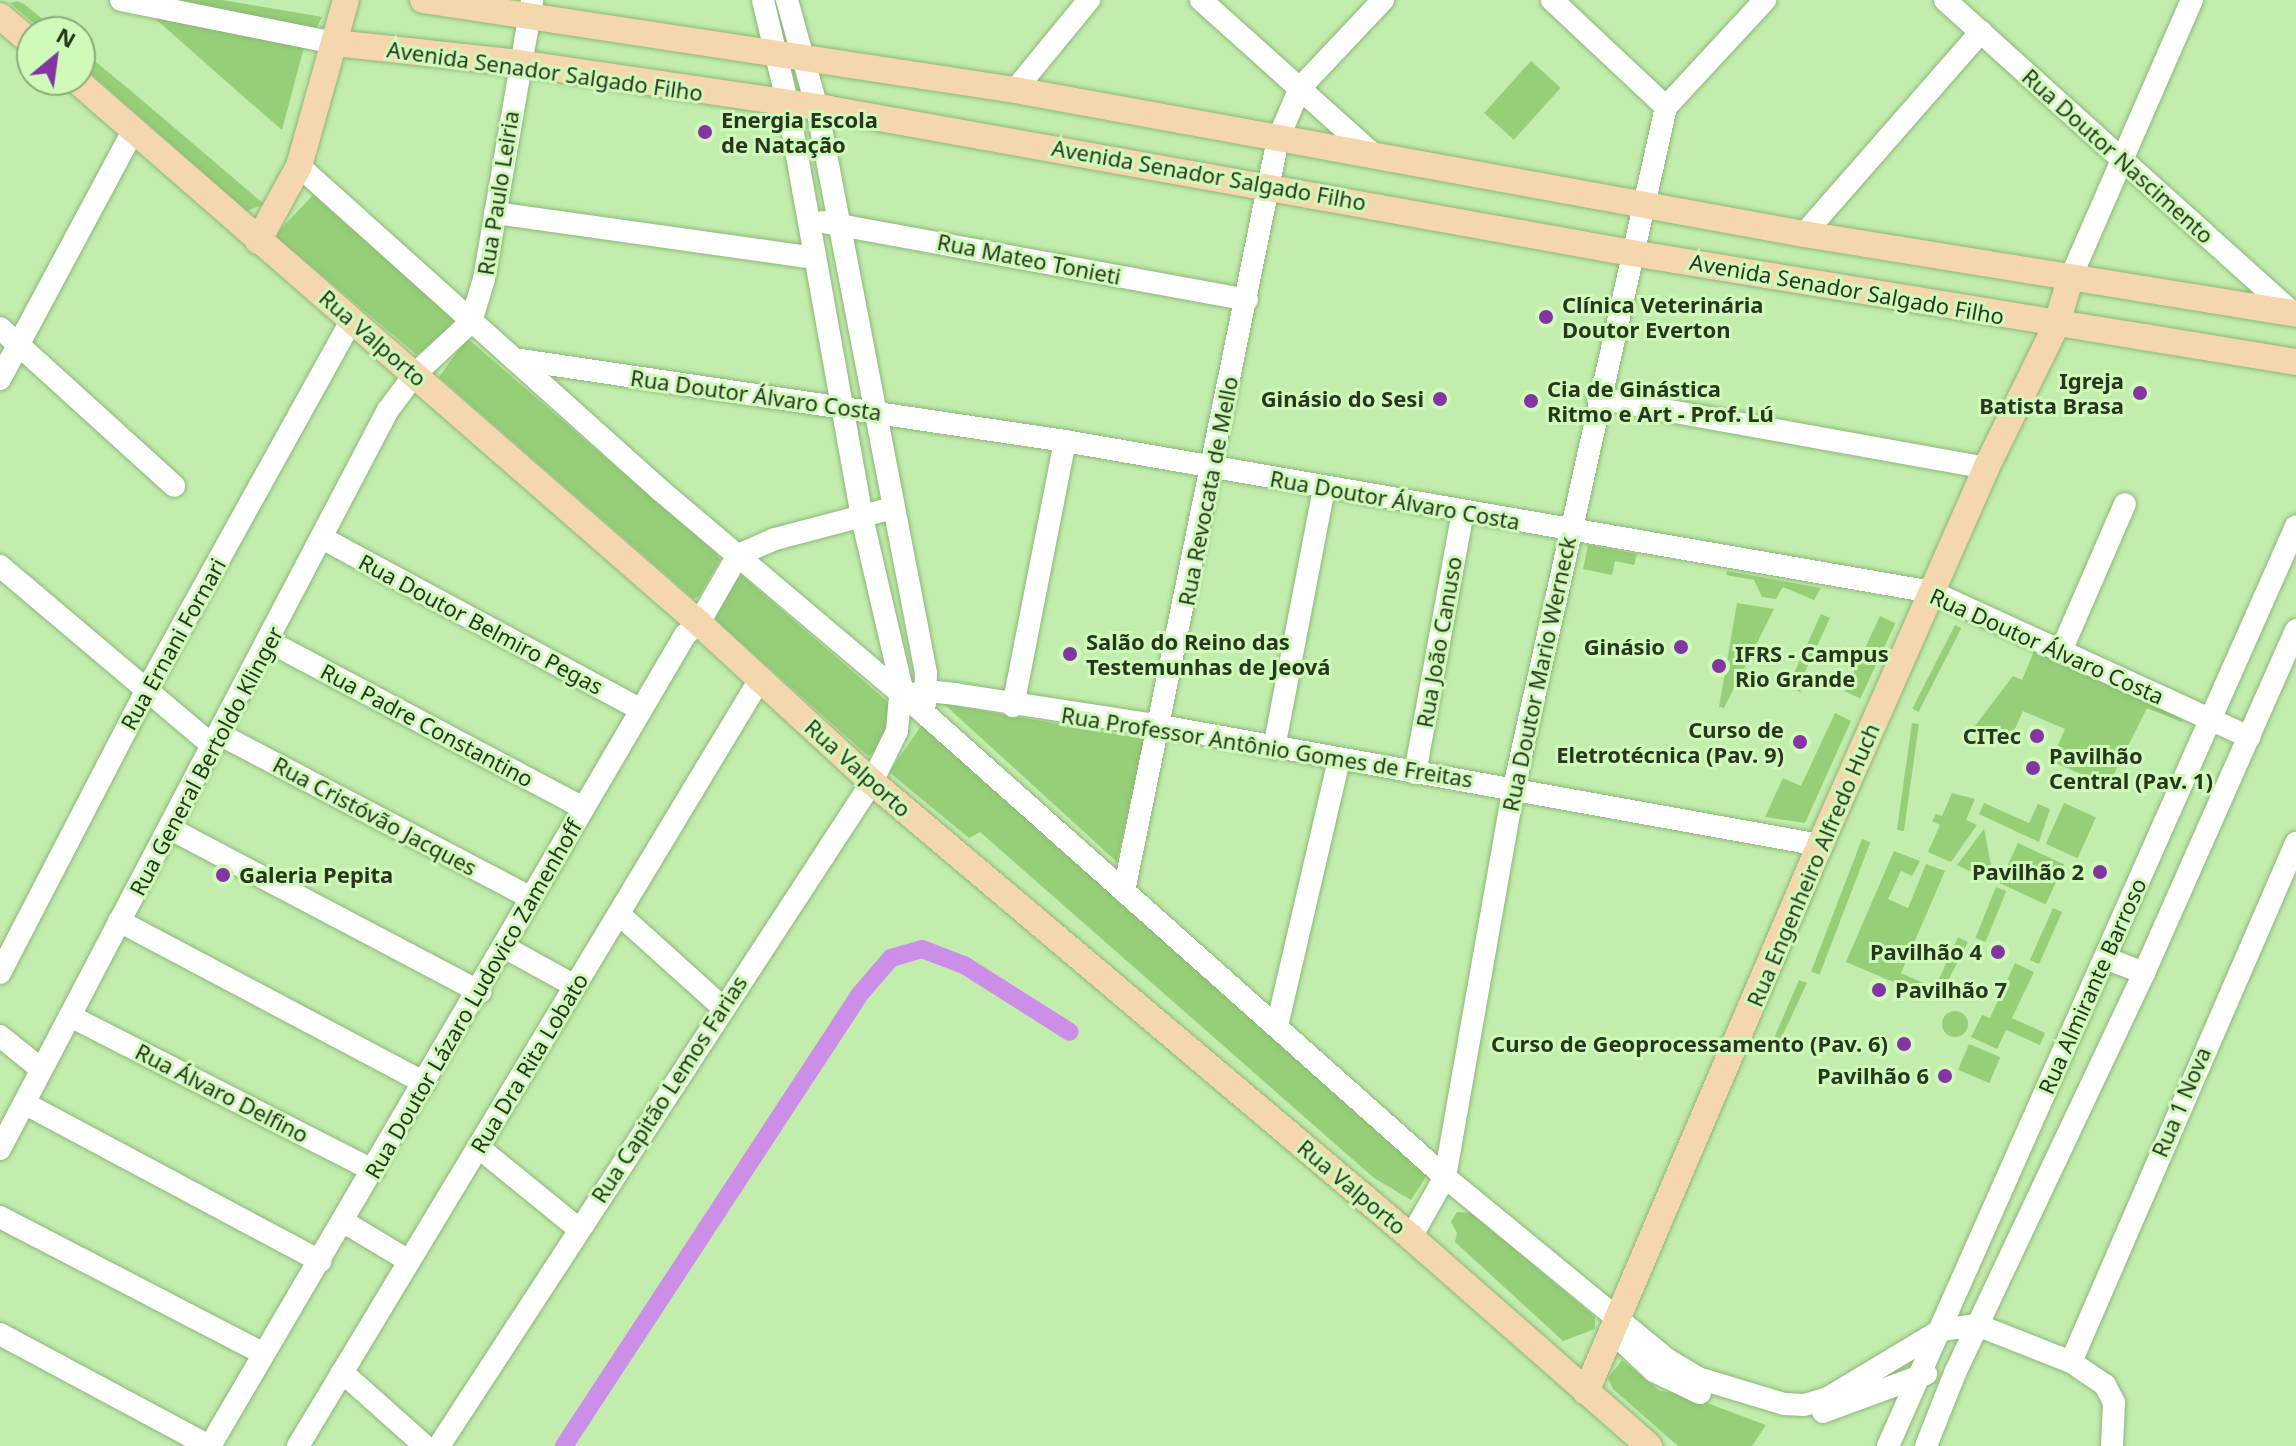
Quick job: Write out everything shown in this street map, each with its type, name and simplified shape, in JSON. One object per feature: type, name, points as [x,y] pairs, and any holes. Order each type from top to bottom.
[{"type":"main road","points":[[258,241],[299,166],[346,0]]},
{"type":"main road","points":[[423,0],[529,10],[790,59],[1015,90],[1804,234],[2293,313]]},
{"type":"main road","points":[[0,16],[16,30]]},
{"type":"main road","name":"Avenida Senador Salgado Filho","points":[[335,43],[519,63],[817,108],[1270,185],[1632,253],[2296,364]]},
{"type":"main road","name":"Rua Valporto","points":[[95,96],[699,623],[872,782],[1411,1237],[1649,1446]]},
{"type":"main road","name":"Rua Engenheiro Alfredo Huch","points":[[1586,1392],[1820,845],[1986,468],[2057,324],[2070,279]]},
{"type":"street","name":"Avenida Senador Salgado Filho","points":[[121,0],[335,43]]},
{"type":"street","points":[[763,0],[817,108],[835,223],[875,411],[925,702],[1124,891],[1616,1327],[1698,1378],[1784,1404],[1828,1404],[1921,1374],[1955,1373]]},
{"type":"street","points":[[787,0],[790,59],[788,105],[840,410],[902,696]]},
{"type":"street","points":[[1015,90],[1089,0]]},
{"type":"street","points":[[1201,0],[1374,155]]},
{"type":"street","name":"Rua Revocata de Mello","points":[[1124,891],[1161,726],[1278,139],[1300,88],[1383,0]]},
{"type":"street","points":[[1552,0],[1666,107],[1765,0]]},
{"type":"street","name":"Rua Doutor Nascimento","points":[[1945,0],[2293,313]]},
{"type":"street","points":[[2070,279],[2192,0]]},
{"type":"street","name":"Rua Paulo Leiria","points":[[471,322],[495,213],[529,10]]},
{"type":"street","points":[[1804,234],[1981,32]]},
{"type":"street","name":"Rua Doutor Mario Werneck","points":[[1411,1237],[1445,1177],[1514,787],[1598,398],[1666,107]]},
{"type":"street","points":[[0,379],[134,129]]},
{"type":"street","points":[[299,166],[513,359],[902,696]]},
{"type":"street","points":[[495,213],[815,258]]},
{"type":"street","name":"Rua Mateo Tonieti","points":[[810,221],[835,223],[1247,300]]},
{"type":"street","name":"Rua Ernani Fornari","points":[[0,973],[146,691],[352,319]]},
{"type":"street","name":"Rua General Bertoldo Klinger","points":[[0,1149],[270,642],[388,410],[415,374],[471,322]]},
{"type":"street","points":[[0,328],[174,486]]},
{"type":"street","name":"Rua Doutor Álvaro Costa","points":[[513,359],[1065,441],[1932,592],[2249,737]]},
{"type":"street","points":[[1598,398],[1986,468]]},
{"type":"street","points":[[1013,706],[1065,441]]},
{"type":"street","points":[[1274,748],[1324,488]]},
{"type":"street","points":[[2061,651],[2125,504]]},
{"type":"street","points":[[738,555],[775,539],[892,508]]},
{"type":"street","name":"Rua João Canuso","points":[[1415,773],[1463,512]]},
{"type":"street","name":"Rua Almirante Barroso","points":[[1888,1446],[2296,526]]},
{"type":"street","name":"Rua Doutor Belmiro Pegas","points":[[322,538],[641,710]]},
{"type":"street","name":"Rua Doutor Lázaro Ludovico Zamenhoff","points":[[209,1446],[506,948],[531,898],[685,635],[699,623],[738,555]]},
{"type":"street","name":"Rua Cristóvão Jacques","points":[[0,566],[146,691],[216,740],[531,898]]},
{"type":"street","points":[[1926,1446],[1955,1373],[2144,973],[2296,630]]},
{"type":"street","name":"Rua Padre Constantino","points":[[270,642],[583,808]]},
{"type":"street","name":"Rua Dra Rita Lobato","points":[[298,1446],[760,679]]},
{"type":"street","name":"Rua Professor Antônio Gomes de Freitas","points":[[902,696],[925,702],[1013,706],[1161,726],[1339,760],[1514,787],[1820,845]]},
{"type":"street","name":"Rua Capitão Lemos Farias","points":[[439,1446],[722,1007],[872,782],[897,731],[902,696]]},
{"type":"street","points":[[897,731],[925,702]]},
{"type":"street","points":[[1277,1026],[1339,760]]},
{"type":"street","points":[[169,828],[480,992]]},
{"type":"street","name":"Rua 1 Nova","points":[[2071,1362],[2296,843]]},
{"type":"street","points":[[620,915],[722,1007]]},
{"type":"street","points":[[119,921],[425,1083]]},
{"type":"street","points":[[506,948],[575,986]]},
{"type":"street","points":[[2105,958],[2144,973]]},
{"type":"street","name":"Rua Álvaro Delfino","points":[[70,1016],[374,1171]]},
{"type":"street","points":[[0,1036],[41,1069]]},
{"type":"street","points":[[24,1103],[320,1261]]},
{"type":"street","points":[[478,1147],[579,1229]]},
{"type":"street","points":[[0,1217],[264,1354]]},
{"type":"street","points":[[344,1222],[409,1261]]},
{"type":"street","points":[[1828,1404],[1941,1330],[1977,1325],[2071,1362],[2105,1385],[2114,1403],[2112,1446]]},
{"type":"street","points":[[0,1334],[209,1446]]},
{"type":"street","points":[[342,1372],[425,1446]]},
{"type":"green space","points":[[172,0],[223,0],[322,17],[316,29]]},
{"type":"green space","points":[[17,1],[24,4],[39,16],[25,16],[10,3]]},
{"type":"green space","points":[[151,15],[304,47],[282,130],[245,98]]},
{"type":"green space","points":[[1531,61],[1561,88],[1514,140],[1484,113]]},
{"type":"green space","points":[[96,62],[264,204],[247,211],[96,78]]},
{"type":"green space","points":[[313,195],[450,314],[454,321],[450,327],[417,355],[279,239],[276,234]]},
{"type":"green space","points":[[467,338],[716,553],[720,560],[699,596],[694,599],[439,377]]},
{"type":"green space","points":[[1588,545],[1637,554],[1634,565],[1615,561],[1612,575],[1583,569]]},
{"type":"green space","points":[[1727,571],[1821,588],[1814,600],[1783,587],[1776,599],[1762,597],[1754,580],[1726,575]]},
{"type":"green space","points":[[739,573],[889,703],[893,711],[879,749],[868,756],[716,620],[714,612]]},
{"type":"green space","points":[[1737,603],[1774,609],[1724,708],[1719,707]]},
{"type":"green space","points":[[1821,614],[1830,618],[1798,687],[1802,693],[1788,686]]},
{"type":"green space","points":[[1880,616],[1895,623],[1860,698],[1845,691]]},
{"type":"green space","points":[[1955,625],[1961,628],[1919,712],[1912,709]]},
{"type":"green space","points":[[2034,651],[2184,718],[2182,722],[2147,708],[2108,786],[2051,761],[2065,729],[2023,711],[2009,742],[1974,727],[2013,676],[2022,680]]},
{"type":"green space","points":[[944,704],[1144,739],[1117,862]]},
{"type":"green space","points":[[1835,713],[1851,721],[1805,823],[1765,817],[1783,778],[1801,786]]},
{"type":"green space","points":[[924,722],[1429,1172],[1411,1200],[1374,1178],[980,832],[969,838],[889,772]]},
{"type":"green space","points":[[1912,723],[1919,724],[1904,831],[1897,830]]},
{"type":"green space","points":[[1952,793],[1975,799],[1966,820],[1977,825],[1951,862],[1928,852],[1940,825],[1932,821],[1936,814],[1942,816]]},
{"type":"green space","points":[[1984,803],[2029,823],[2038,804],[2050,809],[2039,842],[1979,814]]},
{"type":"green space","points":[[2064,803],[2096,817],[2078,858],[2046,844]]},
{"type":"green space","points":[[1984,829],[1993,875],[1991,881],[1957,865]]},
{"type":"green space","points":[[1862,839],[1870,842],[1820,975],[1811,972]]},
{"type":"green space","points":[[2018,843],[2064,865],[2046,904],[1999,883]]},
{"type":"green space","points":[[1894,851],[1920,861],[1912,876],[1901,871],[1888,899],[1908,908],[1926,864],[1945,871],[1901,973],[1935,988],[1958,937],[1968,942],[1941,994],[1934,991],[1931,998],[1846,962]]},
{"type":"green space","points":[[1996,887],[2006,891],[1986,942],[1975,938]]},
{"type":"green space","points":[[2053,908],[2062,912],[2039,964],[2030,960]]},
{"type":"green space","points":[[2015,963],[2034,972],[2012,1018],[2045,1033],[2040,1045],[2006,1030],[1997,1049],[1971,1037],[1982,1015],[1990,1018]]},
{"type":"green space","points":[[1799,980],[1807,983],[1778,1045],[1772,1043]]},
{"type":"green space","points":[[1955,1011],[1964,1015],[1968,1024],[1964,1033],[1955,1037],[1946,1033],[1942,1024],[1946,1015]]},
{"type":"green space","points":[[1969,1044],[2000,1057],[1989,1083],[1958,1070]]},
{"type":"green space","points":[[1457,1212],[1472,1213],[1595,1317],[1595,1329],[1563,1341],[1455,1242],[1457,1233],[1451,1222]]},
{"type":"green space","points":[[1622,1360],[1660,1391],[1683,1394],[1766,1425],[1752,1446],[1678,1446],[1613,1389],[1608,1378]]},
{"type":"waterway","points":[[564,1446],[860,994],[891,958],[922,949],[964,965],[1070,1032]]},
{"type":"place","name":"Energia Escola de Natação","points":[[705,132]]},
{"type":"place","name":"Clínica Veterinária Doutor Everton","points":[[1546,317]]},
{"type":"place","name":"Igreja Batista Brasa","points":[[2140,393]]},
{"type":"place","name":"Ginásio do Sesi","points":[[1440,399]]},
{"type":"place","name":"Cia de Ginástica Ritmo e Art - Prof. Lú","points":[[1531,401]]},
{"type":"place","name":"Ginásio","points":[[1681,647]]},
{"type":"place","name":"Salão do Reino das Testemunhas de Jeová","points":[[1070,654]]},
{"type":"place","name":"IFRS - Campus Rio Grande","points":[[1719,666]]},
{"type":"place","name":"CITec","points":[[2037,736]]},
{"type":"place","name":"Curso de Eletrotécnica (Pav. 9)","points":[[1800,742]]},
{"type":"place","name":"Pavilhão Central (Pav. 1)","points":[[2033,768]]},
{"type":"place","name":"Pavilhão 2","points":[[2100,872]]},
{"type":"place","name":"Galeria Pepita","points":[[223,875]]},
{"type":"place","name":"Pavilhão 4","points":[[1998,952]]},
{"type":"place","name":"Pavilhão 7","points":[[1879,990]]},
{"type":"place","name":"Curso de Geoprocessamento (Pav. 6)","points":[[1904,1044]]},
{"type":"place","name":"Pavilhão 6","points":[[1945,1076]]}]
